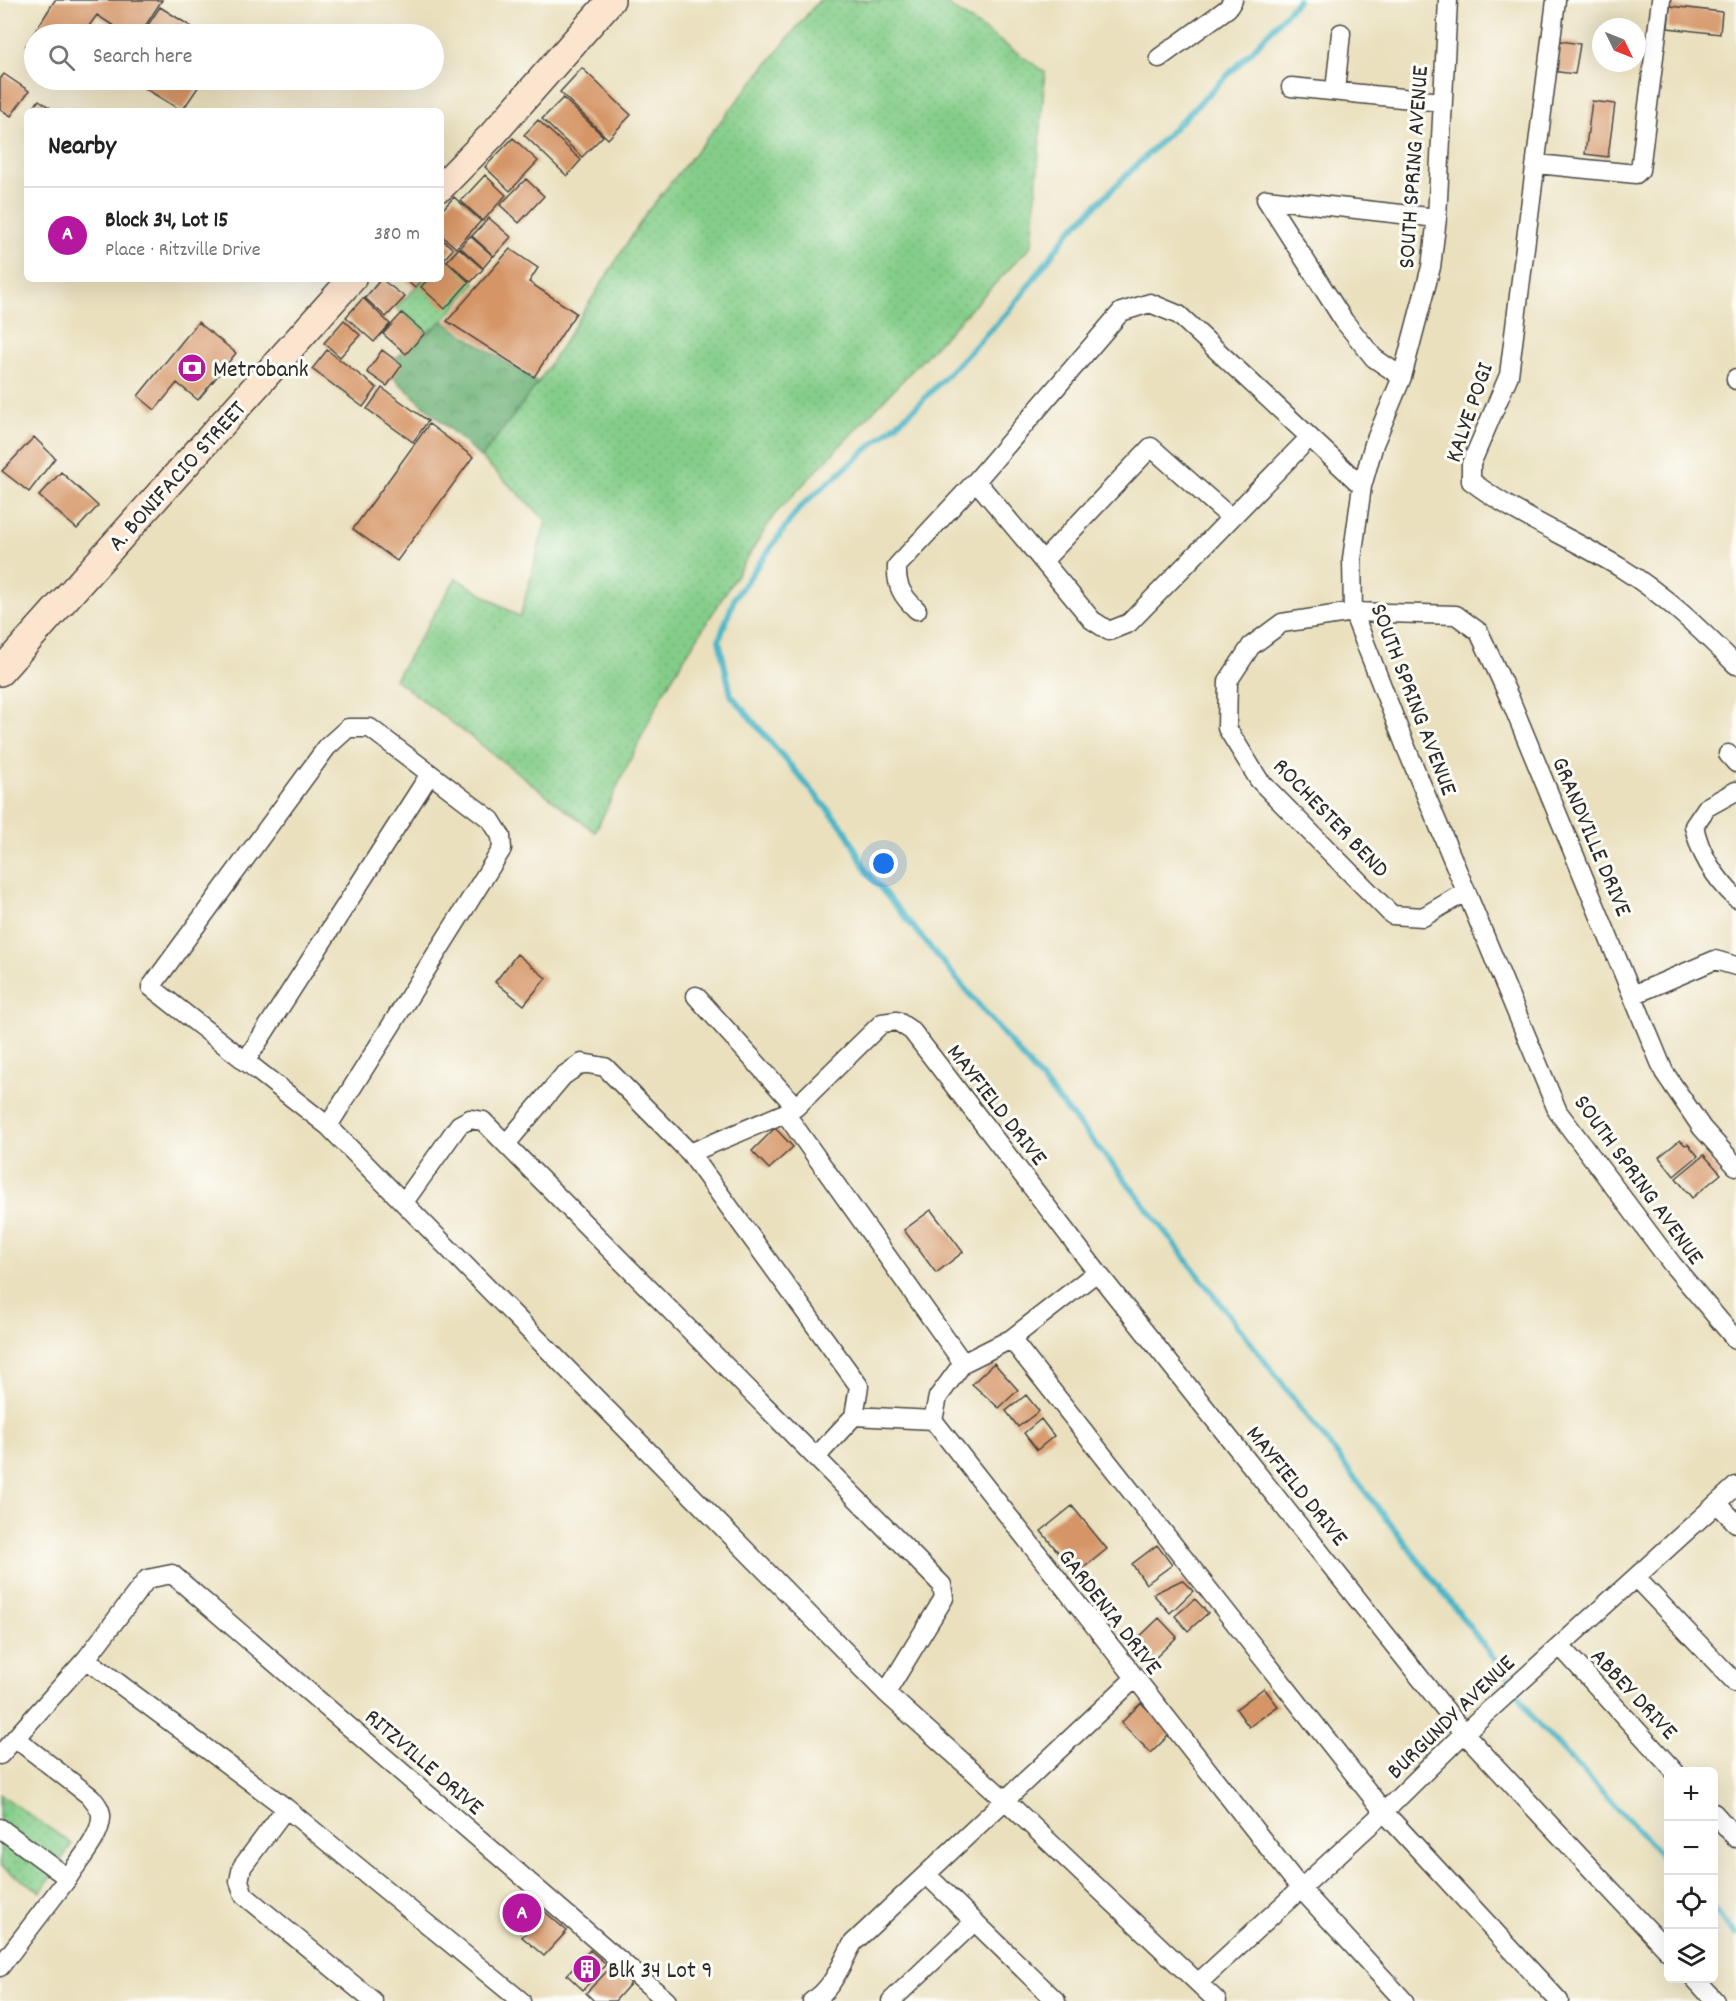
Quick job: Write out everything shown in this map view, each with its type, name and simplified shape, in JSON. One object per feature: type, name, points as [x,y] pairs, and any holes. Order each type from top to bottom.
[{"type":"main road","points":[[444,184],[493,134],[611,0]]},
{"type":"main road","name":"A. BONIFACIO STREET","points":[[0,672],[349,282]]},
{"type":"street","points":[[1159,58],[1228,8],[1233,0]]},
{"type":"street","name":"SOUTH SPRING AVENUE","points":[[1448,0],[1437,218],[1431,267],[1402,378],[1374,444],[1362,486],[1352,559],[1353,612],[1465,892],[1558,1112],[1672,1264],[1736,1340]]},
{"type":"street","name":"KALYE POGI","points":[[1556,0],[1509,375],[1471,464],[1471,481],[1491,496],[1622,569],[1675,605],[1736,665]]},
{"type":"street","points":[[1537,164],[1636,174],[1640,170],[1661,0]]},
{"type":"street","points":[[1335,91],[1341,33]]},
{"type":"street","points":[[1291,87],[1442,102]]},
{"type":"street","points":[[1402,378],[1374,358],[1344,321],[1266,199],[1437,218]]},
{"type":"street","points":[[917,610],[905,598],[897,582],[897,566],[976,480],[1121,312],[1150,303],[1179,315],[1362,486]]},
{"type":"street","points":[[976,480],[1092,620],[1109,631],[1129,623],[1309,438]]},
{"type":"street","points":[[1043,561],[1151,447],[1232,518]]},
{"type":"street","name":"ROCHESTER BEND","points":[[1353,612],[1282,623],[1251,646],[1228,681],[1227,728],[1260,780],[1392,915],[1423,917],[1465,892]]},
{"type":"street","name":"GRANDVILLE DRIVE","points":[[1353,612],[1456,615],[1479,632],[1510,699],[1664,1072],[1702,1128],[1736,1166]]},
{"type":"street","points":[[328,1126],[502,849],[501,836],[491,820],[370,728],[348,728],[327,747],[151,987],[328,1126],[886,1693],[1004,1798],[1217,2001]]},
{"type":"street","points":[[245,1062],[430,774]]},
{"type":"street","points":[[1736,791],[1707,807],[1694,826],[1699,851],[1721,884],[1736,898]]},
{"type":"street","points":[[1633,996],[1715,960],[1736,966]]},
{"type":"street","points":[[696,996],[791,1110],[963,1363]]},
{"type":"street","name":"MAYFIELD DRIVE","points":[[791,1110],[882,1023],[897,1021],[912,1031],[1097,1272],[1464,1733],[1664,1947]]},
{"type":"street","points":[[506,1144],[563,1076],[582,1063],[605,1067],[690,1153],[859,1386],[854,1416],[816,1457]]},
{"type":"street","points":[[690,1153],[791,1110]]},
{"type":"street","points":[[404,1202],[459,1125],[470,1119],[483,1121],[942,1584],[944,1598],[886,1693]]},
{"type":"street","points":[[854,1416],[933,1419],[938,1396],[963,1363],[1011,1339],[1097,1272]]},
{"type":"street","points":[[1011,1339],[1384,1812],[1559,2001]]},
{"type":"street","name":"GARDENIA DRIVE","points":[[933,1419],[1134,1679],[1301,1889],[1404,2001]]},
{"type":"street","name":"BURGUNDY AVENUE","points":[[1198,1983],[1384,1812],[1464,1733],[1736,1486]]},
{"type":"street","points":[[1718,1504],[1736,1523]]},
{"type":"street","name":"RITZVILLE DRIVE","points":[[86,1659],[147,1579],[172,1574],[667,2001]]},
{"type":"street","points":[[1636,1578],[1736,1683]]},
{"type":"street","name":"ABBEY DRIVE","points":[[1560,1646],[1670,1767]]},
{"type":"street","points":[[0,1755],[86,1659],[286,1808],[521,2001]]},
{"type":"street","points":[[812,2001],[822,1996],[832,1983],[853,1943],[927,1875],[1004,1798],[1134,1679]]},
{"type":"street","points":[[0,1967],[68,1878],[94,1837],[102,1818],[99,1806],[91,1797],[15,1738]]},
{"type":"street","points":[[286,1808],[242,1867],[239,1881],[244,1895],[373,2001]]},
{"type":"street","points":[[1718,1818],[1736,1838]]},
{"type":"street","points":[[0,1828],[68,1878]]},
{"type":"street","points":[[927,1875],[1056,2001]]},
{"type":"street","points":[[891,2001],[974,1922]]},
{"type":"street","points":[[1699,1983],[1715,2001]]},
{"type":"green space","points":[[819,0],[941,0],[1045,72],[1032,245],[774,515],[664,691],[595,832],[395,679],[456,578],[520,617],[546,520],[481,458],[538,383],[647,212]]},
{"type":"green space","points":[[444,258],[476,283],[443,321],[426,333],[396,308],[421,282],[444,282]]},
{"type":"green space","points":[[443,321],[538,383],[481,458],[383,368]]},
{"type":"green space","points":[[0,1794],[72,1844],[41,1892],[0,1866]]},
{"type":"building","points":[[55,0],[162,0],[146,24],[111,24],[97,15],[90,24],[40,24]]},
{"type":"building","points":[[1670,6],[1722,12],[1720,34],[1668,28]]},
{"type":"building","points":[[160,7],[187,24],[149,24]]},
{"type":"building","points":[[1555,40],[1580,44],[1575,74],[1551,71]]},
{"type":"building","points":[[582,68],[631,115],[608,139],[560,92]]},
{"type":"building","points":[[4,74],[24,88],[24,90],[29,91],[11,116],[0,109],[0,79]]},
{"type":"building","points":[[147,90],[196,90],[184,108],[177,108]]},
{"type":"building","points":[[563,98],[603,136],[582,157],[542,119]]},
{"type":"building","points":[[39,100],[51,108],[33,108]]},
{"type":"building","points":[[1592,101],[1615,104],[1608,157],[1585,154]]},
{"type":"building","points":[[538,120],[581,160],[567,176],[524,135]]},
{"type":"building","points":[[513,138],[538,161],[510,191],[485,167]]},
{"type":"building","points":[[485,175],[506,195],[483,221],[461,201]]},
{"type":"building","points":[[526,179],[544,196],[519,223],[500,205]]},
{"type":"building","points":[[454,197],[481,221],[456,248],[444,238],[444,208]]},
{"type":"building","points":[[489,218],[511,237],[494,256],[472,236]]},
{"type":"building","points":[[470,236],[493,256],[483,268],[460,247]]},
{"type":"building","points":[[444,241],[453,249],[444,257]]},
{"type":"building","points":[[459,248],[483,269],[471,282],[447,261]]},
{"type":"building","points":[[510,249],[538,268],[529,282],[576,313],[534,377],[447,321]]},
{"type":"building","points":[[444,261],[469,282],[445,309],[421,287],[425,282],[444,282]]},
{"type":"building","points":[[378,282],[385,282],[405,297],[386,317],[365,298]]},
{"type":"building","points":[[408,282],[420,282],[415,288]]},
{"type":"building","points":[[363,298],[390,324],[374,342],[346,317]]},
{"type":"building","points":[[402,313],[425,333],[406,354],[383,334]]},
{"type":"building","points":[[344,320],[360,335],[340,357],[324,343]]},
{"type":"building","name":"Metrobank","points":[[198,322],[236,353],[198,400],[177,383],[155,410],[138,396]]},
{"type":"building","points":[[327,350],[377,388],[363,407],[312,369]]},
{"type":"building","points":[[382,350],[402,365],[387,386],[367,372]]},
{"type":"building","points":[[382,388],[428,421],[413,442],[367,409]]},
{"type":"building","points":[[429,424],[473,457],[397,561],[353,529]]},
{"type":"building","points":[[34,437],[55,458],[29,492],[2,471]]},
{"type":"building","points":[[61,472],[98,506],[77,529],[39,496]]},
{"type":"building","points":[[517,954],[546,978],[524,1005],[495,982]]},
{"type":"building","points":[[775,1128],[793,1147],[769,1169],[752,1151]]},
{"type":"building","points":[[1680,1140],[1685,1145],[1688,1144],[1698,1156],[1674,1176],[1659,1157]]},
{"type":"building","points":[[1704,1155],[1721,1174],[1692,1198],[1676,1178]]},
{"type":"building","points":[[931,1210],[963,1252],[936,1273],[904,1230]]},
{"type":"building","points":[[994,1363],[1018,1390],[999,1408],[972,1384]]},
{"type":"building","points":[[1026,1395],[1039,1411],[1018,1427],[1006,1411]]},
{"type":"building","points":[[1041,1419],[1054,1436],[1037,1450],[1024,1433]]},
{"type":"building","points":[[1072,1506],[1107,1549],[1076,1574],[1041,1531]]},
{"type":"building","points":[[1157,1545],[1172,1565],[1146,1584],[1132,1564]]},
{"type":"building","points":[[1182,1580],[1193,1591],[1170,1613],[1153,1594]]},
{"type":"building","points":[[1195,1599],[1208,1613],[1188,1631],[1175,1616]]},
{"type":"building","points":[[1159,1618],[1177,1637],[1151,1662],[1133,1643]]},
{"type":"building","points":[[1264,1688],[1278,1706],[1249,1727],[1236,1709]]},
{"type":"building","points":[[1141,1703],[1171,1733],[1151,1753],[1121,1723]]},
{"type":"building","points":[[526,1894],[541,1909],[520,1933],[502,1917]]},
{"type":"building","points":[[544,1911],[567,1931],[544,1956],[522,1937]]},
{"type":"building","name":"Blk 34 Lot 9","points":[[590,1950],[606,1964],[583,1990],[567,1975]]},
{"type":"building","points":[[612,1966],[631,1983],[615,2001],[594,2001],[586,1993]]},
{"type":"waterway","points":[[1298,0],[1252,51],[1069,232],[1010,310],[915,408],[800,507],[735,597],[719,640],[731,695],[846,831],[867,872],[1119,1172],[1509,1678],[1533,1719],[1664,1858]]},
{"type":"waterway","points":[[1718,1914],[1736,1934]]},
{"type":"place","name":"Metrobank","points":[[192,368]]},
{"type":"place","name":"Block 34, Lot 15","points":[[522,1913]]},
{"type":"place","name":"Blk 34 Lot 9","points":[[587,1969]]}]
